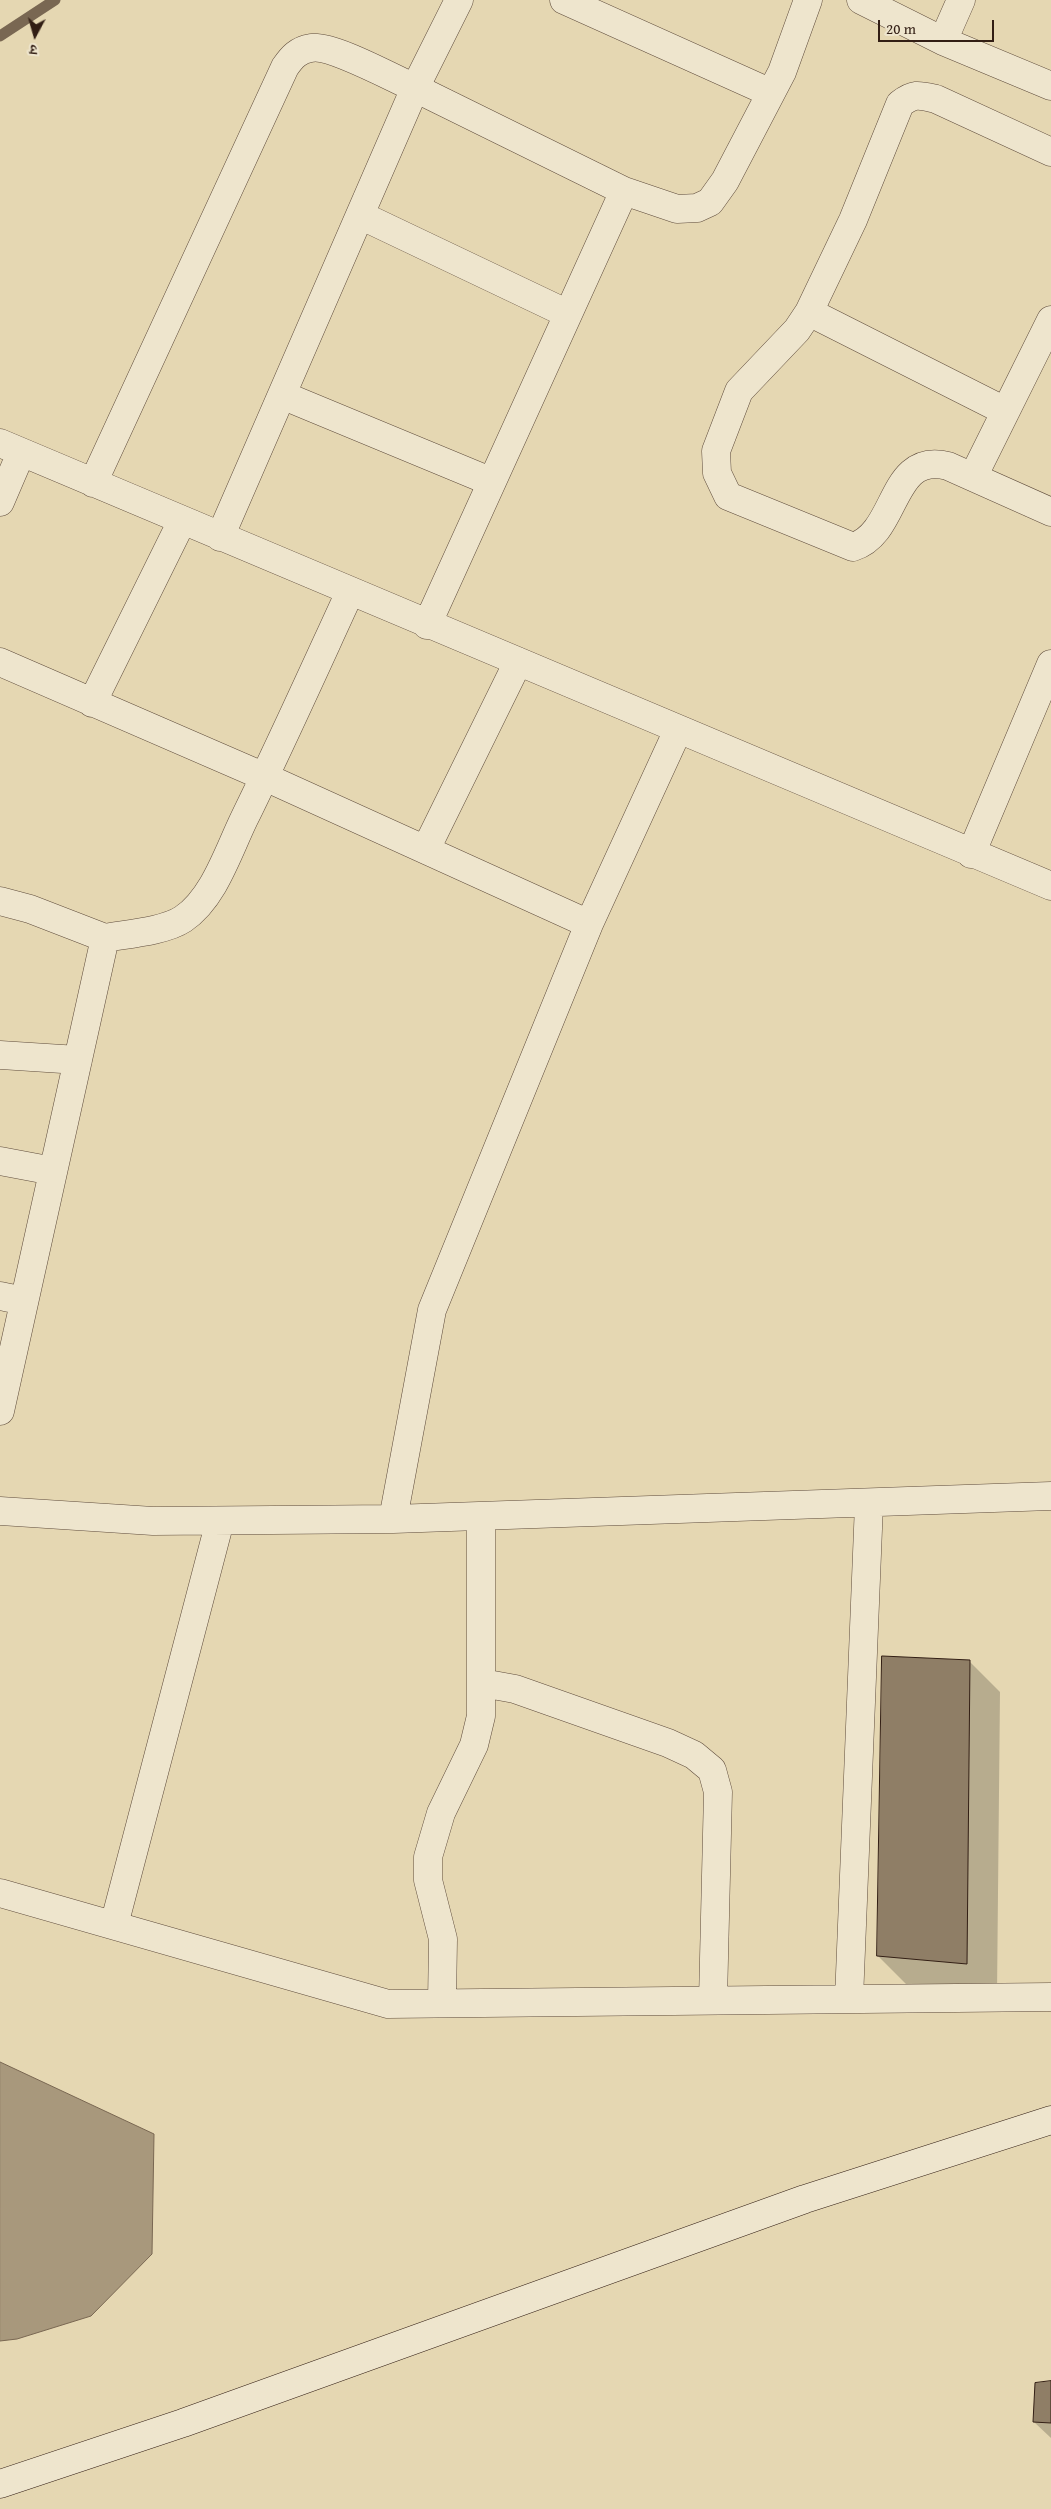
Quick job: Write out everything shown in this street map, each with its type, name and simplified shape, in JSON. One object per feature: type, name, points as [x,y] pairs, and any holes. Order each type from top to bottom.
[{"type":"street","points":[[220,537],[415,88],[459,0]]},
{"type":"street","points":[[564,0],[771,93]]},
{"type":"street","points":[[93,483],[285,67],[295,53],[312,47],[331,50],[415,88],[624,191],[678,209],[697,208],[710,202],[725,181],[782,72],[808,0]]},
{"type":"street","points":[[861,0],[943,41],[1048,77]]},
{"type":"street","points":[[943,41],[961,0]]},
{"type":"street","points":[[1051,152],[936,98],[920,95],[910,96],[900,104],[853,220],[809,312],[797,330],[739,391],[716,451],[717,473],[728,496],[853,547],[866,543],[877,532],[905,478],[917,468],[934,463],[973,477],[1051,512]]},
{"type":"street","points":[[427,625],[624,191]]},
{"type":"street","points":[[360,215],[568,314]]},
{"type":"street","points":[[809,312],[1005,411]]},
{"type":"street","points":[[973,477],[1051,320]]},
{"type":"street","points":[[282,396],[492,482]]},
{"type":"street","points":[[0,502],[10,448],[971,854],[1051,886]]},
{"type":"street","points":[[92,703],[182,521]]},
{"type":"street","points":[[0,901],[30,909],[105,938],[158,928],[182,920],[199,903],[212,884],[265,778],[350,592]]},
{"type":"street","points":[[0,662],[426,849],[589,924]]},
{"type":"street","points":[[426,849],[518,662]]},
{"type":"street","points":[[971,854],[1051,664]]},
{"type":"street","points":[[393,1519],[432,1310],[589,924],[678,730]]},
{"type":"street","points":[[0,1411],[12,1299],[53,1170],[105,938]]},
{"type":"street","points":[[0,1055],[78,1060]]},
{"type":"street","points":[[0,1161],[53,1170]]},
{"type":"street","points":[[0,1511],[153,1521],[393,1519],[869,1504],[1051,1496]]},
{"type":"street","points":[[848,1999],[869,1504]]},
{"type":"street","points":[[442,2003],[443,1938],[428,1880],[428,1857],[432,1837],[441,1813],[474,1745],[481,1716],[481,1517]]},
{"type":"street","points":[[114,1925],[220,1521]]},
{"type":"street","points":[[482,1683],[515,1689],[668,1742],[694,1755],[712,1770],[718,1792],[713,2000]]},
{"type":"street","points":[[0,1893],[388,2004],[1051,1997]]},
{"type":"street","points":[[0,2484],[192,2420],[805,2199],[1051,2120]]},
{"type":"shaded area","points":[[0,2062],[154,2134],[152,2254],[91,2316],[17,2339],[0,2341]]},
{"type":"building","points":[[882,1656],[970,1660],[967,1964],[877,1956]]},
{"type":"building","points":[[1051,2381],[1051,2423],[1033,2422],[1035,2383]]},
{"type":"waterway","points":[[0,36],[55,0]]}]
